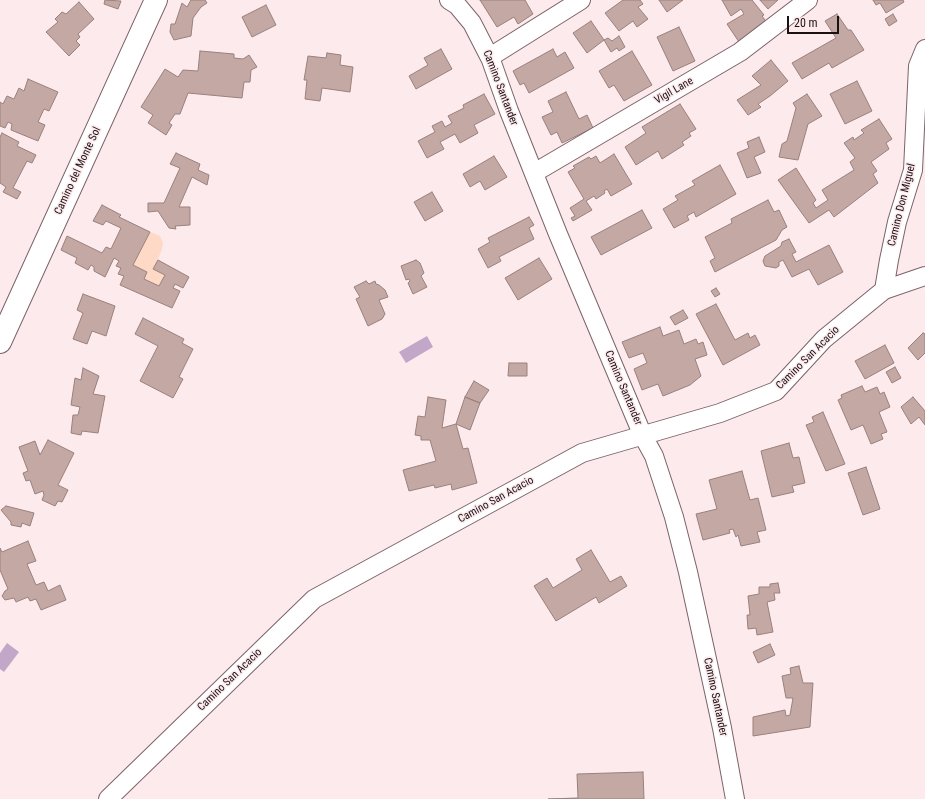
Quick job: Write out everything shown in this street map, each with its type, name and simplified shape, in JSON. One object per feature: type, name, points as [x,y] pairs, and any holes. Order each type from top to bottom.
[{"type":"street","name":"Camino del Monte Sol","points":[[0,342],[156,0]]},
{"type":"street","name":"Camino Santander","points":[[449,0],[456,5],[472,23],[490,57],[509,111],[534,173],[643,436],[654,456],[674,517],[688,572],[722,728],[735,799]]},
{"type":"street","points":[[490,57],[581,0]]},
{"type":"street","name":"Vigil Lane","points":[[534,173],[740,52],[808,0]]},
{"type":"street","name":"Camino Don Miguel","points":[[884,290],[898,222],[913,170],[918,66],[925,49]]},
{"type":"street","name":"Camino San Acacio","points":[[108,799],[314,598],[582,453],[720,413],[776,391],[824,339],[884,290],[925,276]]},
{"type":"shaded area","points":[[150,232],[160,236],[163,243],[154,269],[165,275],[159,286],[144,279],[147,272],[133,265]]},
{"type":"shaded area","points":[[427,336],[433,347],[406,363],[399,352]]},
{"type":"shaded area","points":[[7,643],[19,652],[4,672],[0,669],[0,653]]},
{"type":"building","points":[[105,0],[121,1],[118,9],[104,4]]},
{"type":"building","points":[[191,0],[205,0],[207,3],[201,7],[193,18],[191,36],[174,40],[170,32],[171,24],[175,24],[182,3],[187,7]]},
{"type":"building","points":[[480,0],[525,0],[533,14],[518,24],[514,17],[497,27]]},
{"type":"building","points":[[623,0],[640,0],[643,4],[638,7],[648,19],[637,27],[633,21],[619,31],[605,13]]},
{"type":"building","points":[[659,0],[683,0],[667,12]]},
{"type":"building","points":[[722,0],[752,0],[764,15],[762,16],[768,24],[739,42],[727,24],[744,14],[741,9],[731,16]]},
{"type":"building","points":[[760,0],[778,0],[768,9]]},
{"type":"building","points":[[873,0],[903,0],[904,2],[886,13],[880,3],[876,5]]},
{"type":"building","points":[[79,2],[94,19],[78,34],[80,37],[76,41],[80,45],[69,56],[46,32],[58,22],[55,19],[62,12],[66,14]]},
{"type":"building","points":[[266,5],[276,25],[252,37],[242,17]]},
{"type":"building","points":[[837,14],[848,30],[851,30],[864,50],[832,68],[829,63],[802,79],[792,63],[836,38],[825,21]]},
{"type":"building","points":[[893,14],[897,21],[889,26],[885,19]]},
{"type":"building","points":[[591,21],[604,40],[587,53],[573,33]]},
{"type":"building","points":[[679,27],[695,61],[673,71],[657,37]]},
{"type":"building","points":[[619,36],[625,47],[619,51],[617,48],[611,52],[604,40],[608,38],[612,41]]},
{"type":"building","points":[[441,49],[452,69],[416,89],[409,76],[428,65],[424,58]]},
{"type":"building","points":[[553,49],[557,57],[565,52],[574,68],[529,93],[524,83],[520,85],[513,71]]},
{"type":"building","points":[[200,51],[234,54],[234,58],[243,59],[249,55],[257,67],[251,70],[250,82],[244,82],[242,98],[188,93],[180,114],[175,114],[169,123],[172,125],[166,135],[148,123],[153,115],[141,107],[165,69],[178,77],[183,70],[198,71]]},
{"type":"building","points":[[632,51],[652,85],[624,101],[614,85],[609,88],[599,71]]},
{"type":"building","points":[[327,53],[341,55],[340,65],[353,67],[350,92],[322,88],[320,101],[305,99],[307,80],[304,80],[308,56],[326,58]]},
{"type":"building","points":[[771,60],[788,81],[758,104],[761,107],[748,115],[737,100],[761,85],[752,76]]},
{"type":"building","points":[[28,79],[58,92],[49,111],[44,109],[38,122],[45,125],[38,141],[11,130],[12,124],[8,122],[5,128],[0,126],[0,102],[3,104],[7,96],[14,99],[19,88],[24,91]]},
{"type":"building","points":[[857,81],[872,111],[845,124],[830,94]]},
{"type":"building","points":[[566,92],[579,119],[587,115],[593,128],[562,143],[557,132],[551,135],[542,117],[553,112],[548,101]]},
{"type":"building","points":[[484,94],[495,114],[474,125],[478,133],[460,143],[455,134],[440,142],[444,149],[427,158],[418,141],[435,132],[432,126],[442,121],[445,127],[452,123],[448,116],[464,108],[463,105]]},
{"type":"building","points":[[807,94],[822,116],[808,124],[798,160],[779,157],[782,144],[787,141],[796,108],[793,103]]},
{"type":"building","points":[[680,104],[696,129],[689,133],[691,136],[682,142],[684,145],[662,159],[658,151],[636,165],[625,147],[646,133],[642,127]]},
{"type":"building","points":[[879,119],[892,139],[886,143],[889,149],[871,162],[877,171],[873,174],[878,183],[834,217],[829,210],[809,223],[778,180],[796,168],[816,200],[813,203],[816,208],[828,200],[822,190],[854,170],[850,162],[855,158],[844,143],[853,137],[854,140],[864,133],[861,130]]},
{"type":"building","points":[[2,133],[19,142],[17,146],[36,155],[32,163],[27,161],[13,188],[21,192],[17,199],[3,192],[6,187],[0,183],[0,137]]},
{"type":"building","points":[[759,137],[765,152],[754,157],[761,173],[747,178],[737,153],[749,148],[747,142]]},
{"type":"building","points":[[176,153],[200,164],[198,170],[209,175],[207,185],[192,177],[179,207],[190,207],[190,225],[175,226],[176,229],[169,228],[158,211],[148,212],[148,203],[164,203],[180,168],[170,164]]},
{"type":"building","points":[[614,154],[632,184],[611,196],[607,189],[604,191],[605,193],[596,199],[594,196],[586,201],[592,210],[573,221],[571,218],[575,216],[570,208],[584,199],[568,172],[575,168],[573,166],[589,157],[591,159],[596,156],[600,163]]},
{"type":"building","points":[[494,156],[507,177],[485,190],[480,181],[470,187],[463,174]]},
{"type":"building","points":[[720,165],[736,194],[696,217],[694,212],[687,216],[689,220],[674,228],[663,209],[678,200],[675,196],[695,185],[692,181]]},
{"type":"building","points":[[432,192],[443,211],[425,221],[414,202]]},
{"type":"building","points":[[768,200],[774,212],[779,210],[787,227],[782,230],[776,240],[715,272],[710,261],[715,258],[705,237],[732,223],[731,219]]},
{"type":"building","points":[[102,205],[121,215],[119,217],[150,232],[133,265],[147,272],[144,279],[159,286],[165,275],[153,269],[158,260],[189,277],[183,288],[175,284],[173,288],[180,291],[172,308],[120,285],[124,276],[118,274],[121,268],[116,266],[119,261],[114,258],[105,277],[94,271],[94,267],[91,265],[88,270],[75,263],[77,258],[61,250],[67,236],[102,253],[106,247],[111,249],[121,228],[106,221],[103,225],[93,221]]},
{"type":"building","points":[[642,210],[652,228],[601,255],[591,237]]},
{"type":"building","points":[[529,217],[534,225],[529,228],[534,239],[499,257],[501,261],[488,268],[478,249],[490,242],[488,238]]},
{"type":"building","points":[[789,239],[796,252],[792,254],[796,262],[829,245],[843,272],[818,285],[809,269],[792,277],[783,260],[779,262],[779,266],[776,268],[765,266],[763,261],[765,256],[781,246],[782,242]]},
{"type":"building","points":[[539,258],[552,279],[518,300],[505,278]]},
{"type":"building","points":[[416,260],[420,263],[424,273],[421,276],[427,287],[413,294],[408,283],[410,281],[409,279],[406,280],[401,266]]},
{"type":"building","points":[[366,281],[369,284],[375,281],[376,284],[385,290],[388,297],[379,300],[385,314],[382,319],[368,326],[356,299],[360,297],[354,287]]},
{"type":"building","points":[[716,288],[720,294],[715,297],[711,291]]},
{"type":"building","points":[[83,294],[115,306],[106,336],[92,331],[87,344],[73,339],[83,313],[77,310]]},
{"type":"building","points":[[716,304],[735,340],[748,333],[750,338],[755,335],[760,345],[723,365],[696,314]]},
{"type":"building","points":[[683,310],[688,318],[675,325],[670,317]]},
{"type":"building","points":[[143,318],[184,339],[182,343],[193,349],[179,377],[183,379],[173,398],[140,381],[158,346],[135,334]]},
{"type":"building","points":[[660,327],[663,336],[679,330],[684,344],[696,339],[698,344],[703,342],[707,355],[695,359],[701,376],[690,385],[663,396],[658,384],[642,390],[634,369],[647,363],[643,353],[629,358],[622,342]]},
{"type":"building","points":[[923,333],[925,334],[925,353],[918,360],[908,348]]},
{"type":"building","points":[[885,345],[894,363],[865,379],[855,361]]},
{"type":"building","points":[[509,363],[527,363],[527,376],[508,376]]},
{"type":"building","points":[[895,367],[901,378],[892,383],[886,372]]},
{"type":"building","points":[[83,368],[99,376],[93,394],[105,396],[98,433],[82,431],[81,435],[71,433],[73,415],[78,415],[80,407],[71,405],[75,378],[81,380]]},
{"type":"building","points":[[474,381],[489,390],[480,403],[465,397]]},
{"type":"building","points":[[862,386],[865,392],[877,387],[880,394],[884,392],[890,407],[879,412],[887,432],[881,434],[883,439],[871,444],[863,425],[851,430],[838,400],[842,398],[841,395]]},
{"type":"building","points":[[428,397],[446,400],[442,428],[456,424],[463,449],[468,448],[477,483],[452,490],[451,484],[435,488],[434,485],[409,491],[403,470],[436,461],[430,440],[421,440],[421,436],[415,435],[418,416],[425,417]]},
{"type":"building","points":[[465,397],[480,403],[470,430],[456,424]]},
{"type":"building","points":[[913,397],[925,411],[925,425],[919,417],[911,424],[901,407]]},
{"type":"building","points":[[823,412],[845,464],[826,471],[806,425],[814,422],[812,417]]},
{"type":"building","points":[[48,440],[74,453],[58,485],[68,490],[62,502],[58,501],[55,506],[42,500],[44,495],[43,491],[35,494],[30,480],[26,481],[23,473],[28,471],[19,447],[35,441],[40,455]]},
{"type":"building","points":[[789,443],[793,458],[799,457],[805,483],[792,486],[794,492],[772,497],[761,451]]},
{"type":"building","points":[[866,467],[880,509],[863,515],[848,473]]},
{"type":"building","points":[[742,471],[750,500],[758,498],[766,530],[757,532],[760,542],[741,546],[738,535],[736,537],[733,529],[729,530],[730,533],[703,540],[696,514],[717,509],[709,480]]},
{"type":"building","points":[[6,506],[34,513],[30,526],[22,523],[21,527],[11,525],[11,522],[1,510]]},
{"type":"building","points":[[28,541],[36,561],[27,564],[36,585],[44,582],[48,591],[60,585],[66,600],[41,610],[36,599],[30,601],[28,597],[16,602],[14,598],[5,600],[2,596],[8,589],[0,570],[0,548],[2,552]]},
{"type":"building","points":[[591,550],[610,582],[621,576],[627,586],[599,603],[596,597],[556,621],[534,586],[547,578],[553,588],[582,570],[576,559]]},
{"type":"building","points":[[778,583],[780,593],[774,593],[775,600],[767,602],[773,632],[757,635],[756,628],[748,629],[747,615],[750,615],[748,596],[759,594],[759,587],[770,587],[770,584]]},
{"type":"building","points":[[770,644],[775,655],[758,663],[753,652]]},
{"type":"building","points":[[799,666],[803,683],[813,683],[810,727],[753,736],[753,717],[785,710],[786,716],[790,715],[793,698],[786,698],[782,676],[791,674],[790,668]]},
{"type":"building","points":[[643,772],[644,799],[548,799],[578,798],[577,774]]}]
